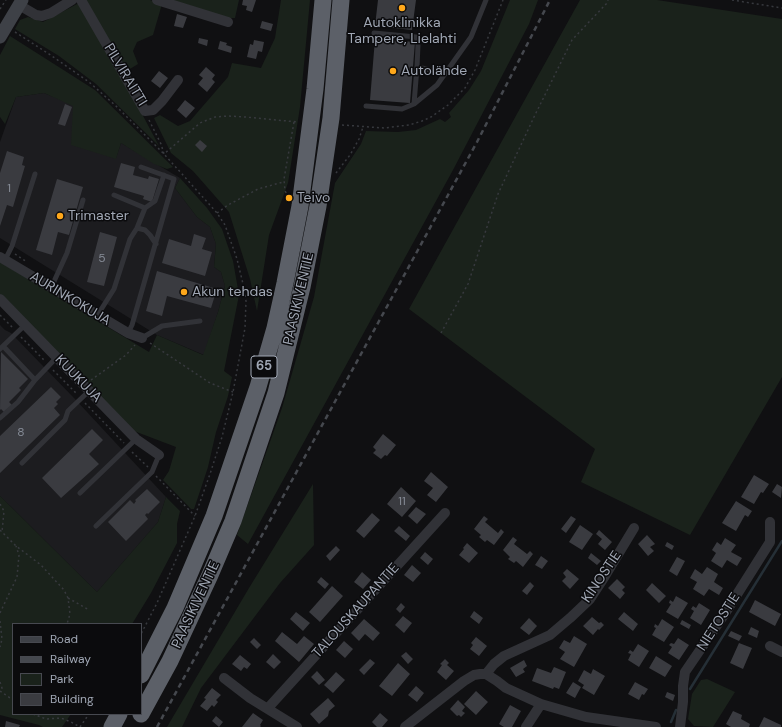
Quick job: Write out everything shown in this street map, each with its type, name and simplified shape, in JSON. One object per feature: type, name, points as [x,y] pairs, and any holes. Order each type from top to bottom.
[{"type":"highway","name":"PAASIKIVENTIE","points":[[142,673],[175,608],[214,516],[258,387],[275,328],[300,206],[315,89],[323,0]]},
{"type":"highway","name":"PAASIKIVENTIE","points":[[142,712],[170,660],[210,575],[233,521],[276,393],[293,330],[315,226],[331,118],[341,0]]},
{"type":"highway","points":[[339,28],[345,18],[348,0]]},
{"type":"highway","points":[[112,727],[118,715]]},
{"type":"highway","name":"PAASIKIVENTIE","points":[[133,727],[140,715]]},
{"type":"main road","points":[[3,32],[20,3]]},
{"type":"street","points":[[20,3],[36,16],[42,16],[51,13],[72,0]]},
{"type":"street","name":"PILVIRAITTI","points":[[81,0],[145,111],[153,110],[178,80]]},
{"type":"street","points":[[157,0],[228,22]]},
{"type":"street","name":"AURINKOKUJA","points":[[2,259],[97,316],[128,333],[142,338]]},
{"type":"street","name":"KUUKUJA","points":[[2,304],[57,357],[136,439],[159,455]]},
{"type":"street","name":"TALOUSKAUPANTIE","points":[[268,708],[445,513]]},
{"type":"street","name":"NIETOSTIE","points":[[680,727],[683,686],[686,672],[770,542],[770,522]]},
{"type":"street","name":"KINOSTIE","points":[[486,674],[494,664],[504,656],[550,635],[590,599],[634,528]]},
{"type":"street","points":[[770,646],[782,652]]},
{"type":"street","points":[[405,727],[474,675],[486,674],[506,688],[541,704],[586,717],[656,727]]},
{"type":"street","points":[[224,678],[250,698],[297,727]]},
{"type":"street","points":[[526,727],[541,704]]},
{"type":"lane","points":[[366,106],[402,109],[414,104],[437,85],[471,37],[486,0]]},
{"type":"lane","points":[[374,33],[416,37],[418,45],[414,104]]},
{"type":"lane","points":[[417,67],[445,73]]},
{"type":"lane","points":[[128,333],[132,325],[174,179],[141,167]]},
{"type":"lane","points":[[2,259],[12,246],[35,174]]},
{"type":"lane","points":[[97,316],[114,289],[130,239],[137,228],[145,208],[155,201],[164,175]]},
{"type":"lane","points":[[114,196],[145,208]]},
{"type":"lane","points":[[51,288],[68,253],[83,200]]},
{"type":"lane","points":[[137,228],[144,230],[150,235],[156,244]]},
{"type":"lane","points":[[142,338],[162,326],[200,321]]},
{"type":"lane","points":[[25,325],[1,348],[35,380]]},
{"type":"lane","points":[[0,418],[18,402],[35,380],[57,357]]},
{"type":"lane","points":[[22,463],[65,420],[68,411],[81,398],[86,388]]},
{"type":"lane","points":[[80,493],[136,439]]},
{"type":"lane","points":[[96,526],[152,472],[159,455]]},
{"type":"path","points":[[0,9],[6,0]]},
{"type":"path","points":[[441,333],[468,284],[498,194],[572,40],[607,3],[608,0]]},
{"type":"path","points":[[732,0],[782,8]]},
{"type":"path","points":[[3,32],[49,54],[89,82],[116,106],[164,154],[217,213],[225,225],[237,259],[246,301],[246,317],[233,392],[222,437],[195,516],[158,603],[142,632]]},
{"type":"path","points":[[145,111],[161,144],[164,154]]},
{"type":"path","points":[[164,154],[200,123],[215,117],[229,116],[299,122]]},
{"type":"path","points":[[289,198],[284,191],[284,182],[294,122]]},
{"type":"path","points":[[334,176],[350,155],[359,139],[363,127]]},
{"type":"path","points":[[217,213],[228,205],[258,189],[284,182]]},
{"type":"path","points":[[0,315],[195,516]]},
{"type":"path","points":[[86,388],[126,354],[142,338]]},
{"type":"path","points":[[0,504],[4,511],[2,532]]},
{"type":"path","points":[[0,530],[16,546],[41,565],[64,590],[68,598],[70,614],[67,623]]},
{"type":"path","points":[[0,613],[17,577],[19,555],[16,546]]},
{"type":"path","points":[[68,598],[89,610]]},
{"type":"path","points":[[0,621],[2,639],[0,646]]},
{"type":"path","points":[[0,682],[3,693]]},
{"type":"path","points":[[0,691],[12,699]]},
{"type":"path","points":[[36,715],[46,719],[66,719],[80,727],[88,715]]},
{"type":"shaded area","points":[[44,93],[74,105],[116,158],[121,143],[180,178],[175,188],[197,217],[210,227],[216,244],[214,267],[221,272],[225,286],[204,355],[157,335],[0,238],[0,142],[16,97]]},
{"type":"shaded area","points":[[0,325],[11,333],[74,398],[166,497],[158,522],[97,592],[0,496]]},
{"type":"green space","points":[[83,0],[150,0],[162,4],[153,35],[137,42],[133,51],[138,64],[125,72]]},
{"type":"green space","points":[[165,0],[239,0],[235,18],[223,18]]},
{"type":"green space","points":[[281,0],[310,0],[300,107],[288,183],[269,235],[257,311],[250,279],[229,212],[193,171],[171,153],[154,118],[160,115],[178,126],[190,121],[228,77],[232,63],[261,68],[275,38]]},
{"type":"green space","points":[[510,0],[538,0],[529,24],[453,170],[248,544],[237,535],[282,408],[314,297],[335,183],[361,144],[366,131],[398,132],[416,130],[440,119],[445,122],[451,117],[449,113],[469,90],[481,71]]},
{"type":"green space","points":[[580,0],[657,0],[782,19],[782,377],[690,535],[581,482],[595,449],[409,309]]},
{"type":"green space","points":[[79,3],[159,146],[96,84],[59,56],[15,29],[20,20],[28,17],[43,22]]},
{"type":"green space","points":[[10,36],[95,90],[173,167],[167,169],[154,164],[121,143],[116,159],[71,145],[73,106],[44,93],[16,97],[5,124],[0,117],[0,55]]},
{"type":"green space","points":[[180,178],[207,208],[222,229],[233,261],[239,295],[224,371],[232,377],[228,396],[216,432],[208,467],[194,509],[191,509],[163,480],[169,471],[176,447],[134,431],[0,294],[0,262],[149,352],[157,335],[203,355],[218,312],[225,286],[221,272],[214,267],[216,244],[210,227],[197,217],[175,188]]},
{"type":"green space","points":[[313,484],[314,545],[280,583],[201,688],[182,727],[167,727],[249,588]]},
{"type":"green space","points":[[0,496],[97,592],[158,522],[166,497],[180,511],[177,524],[177,543],[151,593],[133,623],[12,623],[12,715],[70,715],[62,727],[43,727],[0,715]]},
{"type":"green space","points":[[707,679],[735,692],[713,727],[694,726],[688,719],[692,694],[701,680]]},
{"type":"building","points":[[243,0],[256,0],[252,12],[246,10],[247,6],[242,5]]},
{"type":"building","points":[[378,0],[416,0],[412,30],[375,26]]},
{"type":"building","points":[[177,14],[187,17],[183,28],[174,26]]},
{"type":"building","points":[[262,21],[273,24],[271,31],[260,28]]},
{"type":"building","points":[[199,38],[208,40],[207,46],[198,43]]},
{"type":"building","name":"Autolähde","points":[[375,39],[415,42],[410,103],[370,100]]},
{"type":"building","points":[[254,40],[264,42],[262,52],[258,51],[256,59],[247,57],[250,44],[253,45]]},
{"type":"building","points":[[220,41],[227,43],[226,45],[232,47],[231,53],[218,49]]},
{"type":"building","points":[[206,67],[215,75],[212,79],[215,82],[207,92],[198,84],[203,78],[199,75]]},
{"type":"building","points":[[159,71],[168,78],[160,88],[151,81]]},
{"type":"building","points":[[185,100],[195,108],[186,118],[177,110]]},
{"type":"building","points":[[65,104],[72,107],[65,126],[58,124]]},
{"type":"building","points":[[200,140],[207,146],[202,152],[195,145]]},
{"type":"building","points":[[7,151],[24,157],[22,165],[25,166],[13,207],[7,205],[0,226],[0,173]]},
{"type":"building","points":[[121,163],[135,167],[133,175],[148,179],[149,176],[159,179],[152,202],[143,199],[144,196],[114,187]]},
{"type":"building","points":[[57,179],[83,187],[69,235],[58,232],[52,255],[36,250]]},
{"type":"building","points":[[100,232],[117,237],[104,286],[87,282]]},
{"type":"building","points":[[194,234],[206,238],[202,249],[212,252],[205,276],[162,263],[169,239],[191,246]]},
{"type":"building","name":"Akun tehdas","points":[[157,271],[217,289],[211,308],[167,296],[162,316],[146,311]]},
{"type":"building","points":[[1,352],[28,379],[19,388],[21,390],[9,402],[12,405],[4,412],[1,409],[0,410]]},
{"type":"building","points":[[51,387],[61,397],[56,402],[58,404],[54,408],[60,415],[0,473],[0,436]]},
{"type":"building","points":[[92,429],[103,440],[89,454],[99,464],[61,498],[42,478]]},
{"type":"building","points":[[383,434],[396,445],[387,456],[385,455],[381,459],[373,453],[376,450],[373,447]]},
{"type":"building","points":[[431,472],[448,487],[436,502],[427,495],[433,488],[424,481]]},
{"type":"building","points":[[754,475],[769,484],[763,493],[761,492],[754,504],[741,497]]},
{"type":"building","points":[[777,484],[782,487],[781,498],[772,492]]},
{"type":"building","points":[[401,487],[416,501],[402,517],[387,504]]},
{"type":"building","points":[[147,489],[160,502],[148,514],[147,513],[145,515],[148,519],[126,541],[108,522],[130,500],[134,504],[136,501],[135,500]]},
{"type":"building","points":[[736,501],[752,511],[748,517],[745,515],[736,531],[722,523]]},
{"type":"building","points":[[416,507],[426,514],[417,524],[408,516]]},
{"type":"building","points":[[372,513],[380,520],[364,538],[356,531]]},
{"type":"building","points":[[484,516],[488,519],[485,522],[498,533],[501,529],[504,532],[494,545],[487,540],[485,542],[479,537],[481,535],[474,529]]},
{"type":"building","points":[[571,516],[576,519],[566,533],[561,529]]},
{"type":"building","points":[[580,525],[593,534],[582,550],[569,542]]},
{"type":"building","points":[[399,526],[410,536],[406,541],[394,531]]},
{"type":"building","points":[[599,530],[612,542],[605,550],[598,544],[602,539],[596,534]]},
{"type":"building","points":[[647,535],[655,544],[650,547],[654,551],[648,556],[638,544]]},
{"type":"building","points":[[513,537],[517,540],[514,544],[527,554],[530,551],[533,554],[523,567],[516,561],[514,563],[508,559],[510,557],[503,550]]},
{"type":"building","points":[[725,538],[736,545],[731,552],[742,558],[737,566],[727,560],[722,568],[711,561],[716,553],[712,550],[717,542],[721,545]]},
{"type":"building","points":[[667,542],[674,546],[672,550],[665,546]]},
{"type":"building","points":[[467,543],[478,553],[469,563],[459,555]]},
{"type":"building","points":[[336,546],[340,550],[330,561],[326,556]]},
{"type":"building","points":[[425,552],[433,559],[428,565],[420,558]]},
{"type":"building","points":[[591,553],[601,561],[597,565],[588,558]]},
{"type":"building","points":[[541,556],[548,561],[542,569],[535,565]]},
{"type":"building","points":[[677,557],[685,561],[677,576],[669,571]]},
{"type":"building","points":[[412,565],[421,573],[413,582],[404,575]]},
{"type":"building","points":[[707,567],[718,574],[714,582],[723,588],[719,595],[709,589],[704,596],[693,589],[697,582],[690,578],[695,569],[702,574]]},
{"type":"building","points":[[567,569],[579,579],[570,589],[562,581],[566,577],[563,573]]},
{"type":"building","points":[[362,572],[371,580],[363,589],[354,582]]},
{"type":"building","points":[[321,577],[329,584],[325,589],[317,582]]},
{"type":"building","points":[[617,579],[625,587],[622,590],[625,593],[620,599],[608,588]]},
{"type":"building","points":[[530,582],[534,586],[527,595],[522,591]]},
{"type":"building","points":[[652,583],[666,596],[659,603],[646,590]]},
{"type":"building","points":[[332,586],[343,596],[320,622],[309,612]]},
{"type":"building","points":[[676,596],[688,603],[678,619],[666,612],[671,604],[669,603],[670,600],[673,602]]},
{"type":"building","points":[[755,600],[781,614],[775,626],[749,612]]},
{"type":"building","points":[[401,603],[405,607],[400,613],[396,609]]},
{"type":"building","points":[[699,603],[710,610],[701,625],[690,618],[694,611],[691,609],[693,606],[696,608]]},
{"type":"building","points":[[474,611],[483,618],[479,624],[470,617]]},
{"type":"building","points":[[296,612],[310,623],[303,631],[290,619]]},
{"type":"building","points":[[624,612],[638,624],[633,631],[618,619]]},
{"type":"building","points":[[403,616],[412,623],[404,633],[395,625]]},
{"type":"building","points":[[592,617],[604,625],[593,635],[583,626]]},
{"type":"building","points":[[529,618],[537,626],[529,635],[520,628]]},
{"type":"building","points":[[364,619],[380,633],[373,641],[365,634],[359,641],[351,633]]},
{"type":"building","points":[[662,619],[674,627],[664,642],[652,635],[656,628],[654,627],[655,624],[658,626]]},
{"type":"building","points":[[682,620],[691,625],[689,629],[680,624]]},
{"type":"building","points":[[751,627],[759,631],[757,638],[748,634]]},
{"type":"building","points":[[731,631],[742,636],[739,641],[728,636]]},
{"type":"building","points":[[282,632],[297,644],[304,636],[314,644],[299,662],[275,641]]},
{"type":"building","points":[[574,636],[587,644],[574,667],[560,659],[565,652],[559,648],[564,640],[570,643]]},
{"type":"building","points":[[476,637],[487,646],[479,656],[470,649],[473,645],[471,643]]},
{"type":"building","points":[[254,638],[261,645],[257,649],[250,642]]},
{"type":"building","points":[[678,638],[689,645],[679,660],[668,653],[672,647],[669,645],[671,643],[674,644]]},
{"type":"building","points":[[344,641],[353,649],[345,658],[336,650]]},
{"type":"building","points":[[739,643],[752,648],[743,669],[730,663]]},
{"type":"building","points":[[638,644],[649,651],[639,667],[628,660],[631,654],[628,653],[630,650],[633,652]]},
{"type":"building","points":[[406,652],[413,659],[408,664],[401,656]]},
{"type":"building","points":[[273,654],[281,662],[274,669],[266,662]]},
{"type":"building","points":[[240,655],[251,664],[247,669],[244,667],[241,671],[232,664]]},
{"type":"building","points":[[656,656],[672,666],[665,677],[649,668]]},
{"type":"building","points":[[370,659],[375,663],[364,675],[359,670]]},
{"type":"building","points":[[445,659],[449,663],[447,665],[454,671],[446,680],[437,672],[442,665],[440,664]]},
{"type":"building","points":[[524,660],[527,666],[523,669],[525,672],[516,677],[510,668]]},
{"type":"building","points":[[398,663],[410,674],[392,696],[379,686]]},
{"type":"building","points":[[554,667],[566,672],[559,689],[554,687],[553,689],[532,681],[537,668],[551,673]]},
{"type":"building","points":[[593,669],[605,676],[594,695],[582,688],[584,685],[578,681],[584,670],[591,674]]},
{"type":"building","points":[[317,671],[325,680],[319,685],[311,677]]},
{"type":"building","points":[[336,672],[345,680],[333,693],[324,685]]},
{"type":"building","points":[[573,682],[581,687],[575,698],[566,693]]},
{"type":"building","points":[[635,682],[648,689],[644,695],[642,694],[639,700],[628,694]]},
{"type":"building","points":[[416,686],[424,693],[417,702],[408,695]]},
{"type":"building","points":[[212,688],[221,695],[216,700],[218,702],[214,707],[212,705],[207,711],[200,706]]},
{"type":"building","points":[[476,691],[488,702],[476,715],[464,704]]},
{"type":"building","points":[[667,692],[675,695],[673,701],[665,697]]},
{"type":"building","points":[[328,698],[335,706],[329,711],[328,716],[319,724],[310,714]]},
{"type":"building","points":[[458,700],[465,707],[462,711],[465,713],[461,717],[459,715],[457,716],[450,709]]},
{"type":"building","points":[[510,705],[521,711],[512,727],[504,727],[499,724]]},
{"type":"building","points":[[733,711],[742,715],[741,719],[750,724],[749,727],[731,727],[726,724]]},
{"type":"building","points":[[253,713],[263,720],[260,725],[261,726],[242,727]]},
{"type":"building","points":[[380,713],[388,720],[382,727],[377,727],[372,722]]},
{"type":"building","points":[[216,716],[223,722],[219,727],[212,721]]},
{"type":"building","points":[[764,717],[781,725],[781,727],[759,727]]},
{"type":"building","points":[[6,721],[20,725],[19,727],[5,727]]},
{"type":"waterway","points":[[690,689],[782,541]]},
{"type":"waterway","points":[[671,722],[676,710]]},
{"type":"railway","points":[[157,727],[477,142],[550,0]]},
{"type":"place","name":"Autoklinikka Tampere, Lielahti","points":[[402,8]]},
{"type":"place","name":"Autolähde","points":[[393,71]]},
{"type":"place","name":"Teivo","points":[[289,198]]},
{"type":"place","name":"Trimaster","points":[[60,216]]},
{"type":"place","name":"Akun tehdas","points":[[184,292]]}]
